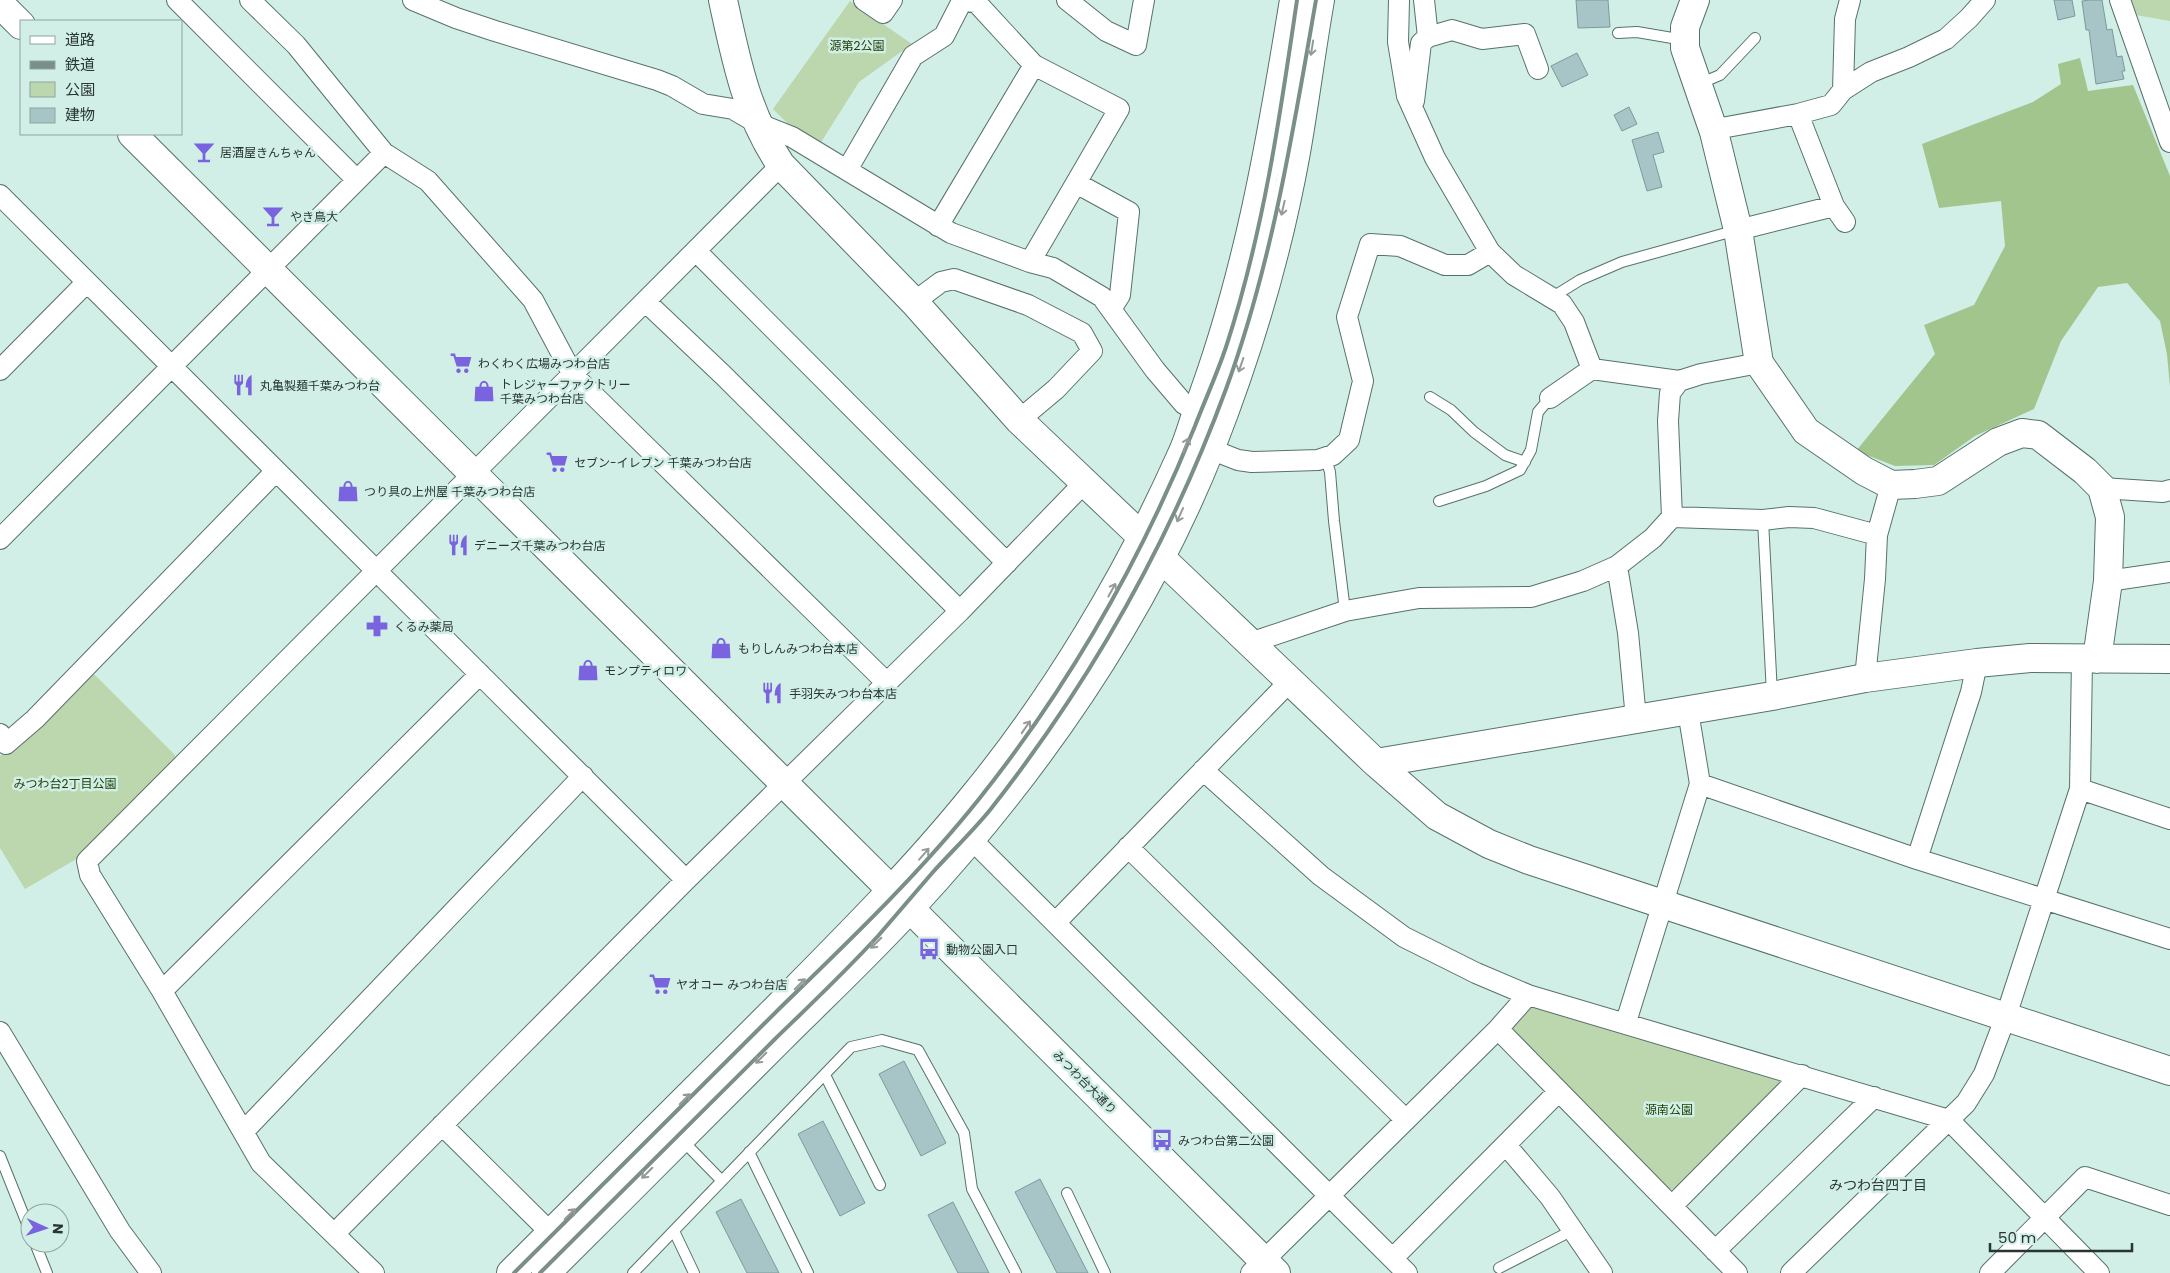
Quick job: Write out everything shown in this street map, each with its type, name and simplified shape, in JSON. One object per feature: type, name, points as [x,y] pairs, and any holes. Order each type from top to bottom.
[{"type":"street","points":[[177,0],[357,180]]},
{"type":"street","points":[[250,0],[296,45],[384,154],[428,181],[533,300],[573,375],[887,683]]},
{"type":"street","points":[[413,0],[456,18],[495,31],[657,80],[683,91],[703,104],[733,108],[758,123],[792,136],[951,234],[1030,262],[1053,268],[1102,297],[1155,370],[1184,404],[1198,411]]},
{"type":"street","points":[[724,0],[740,76],[768,146],[781,165],[914,302],[1019,420],[1142,536],[1161,558],[1376,763],[1437,816],[1489,844],[1529,860],[2170,1071]]},
{"type":"street","points":[[864,0],[883,13],[892,0]]},
{"type":"street","points":[[1067,0],[1106,32],[1136,45],[1144,0]]},
{"type":"street","points":[[546,1273],[681,1139],[901,899],[1055,687],[1089,632],[1142,536],[1183,453],[1226,332],[1252,233],[1269,151],[1294,0]]},
{"type":"street","points":[[511,1273],[901,899],[970,838],[989,818],[1033,762],[1113,643],[1161,558],[1210,449],[1250,338],[1276,240],[1295,155],[1320,0]]},
{"type":"street","points":[[1399,0],[1398,42],[1407,96],[1435,158],[1490,252],[1514,275],[1562,304],[1574,322],[1592,369]]},
{"type":"street","points":[[1424,0],[1428,37]]},
{"type":"street","points":[[1695,0],[1685,27],[1685,48],[1714,132],[1738,230],[1759,363],[1806,431],[1864,471],[1891,484],[1915,484],[1938,481],[1998,442],[2022,433],[2038,435],[2085,471],[2102,488],[2110,517],[2108,581],[2090,659],[2080,789],[2006,1016],[1984,1074],[1966,1103],[1791,1273]]},
{"type":"street","points":[[1843,90],[1844,19],[1850,0]]},
{"type":"street","points":[[1714,132],[1716,129],[1798,114],[1831,105],[1843,90],[1871,72],[1909,57],[1946,39],[1985,0]]},
{"type":"street","points":[[2120,0],[2170,142]]},
{"type":"street","points":[[847,170],[913,56],[944,36],[962,1],[976,2],[1034,65],[1119,109],[1030,262]]},
{"type":"street","points":[[0,4],[20,24]]},
{"type":"street","points":[[1413,110],[1421,43],[1428,37],[1452,30],[1482,39],[1525,34],[1538,69]]},
{"type":"street","points":[[938,226],[1034,65]]},
{"type":"street","points":[[1738,230],[1840,214],[1798,114]]},
{"type":"street","name":"みつわ台大通り","points":[[133,135],[901,899],[1264,1269]]},
{"type":"street","points":[[0,539],[384,154]]},
{"type":"street","points":[[374,1273],[261,1163],[162,991],[90,875],[87,862],[781,165]]},
{"type":"street","points":[[1076,183],[1129,212],[1120,295],[1111,310]]},
{"type":"street","points":[[1,197],[378,570],[686,880]]},
{"type":"street","points":[[1210,449],[1238,460],[1252,462],[1326,459],[1349,440],[1363,382],[1346,317],[1370,244],[1400,246],[1445,265],[1468,266],[1490,252]]},
{"type":"street","points":[[696,251],[1007,563]]},
{"type":"street","points":[[914,302],[942,282],[954,279],[1028,305],[1082,333],[1092,351],[1056,389],[1019,420]]},
{"type":"street","points":[[0,370],[87,282]]},
{"type":"street","points":[[646,302],[723,375],[960,611]]},
{"type":"street","points":[[1550,398],[1592,369],[1679,381],[1701,374],[1759,363]]},
{"type":"street","points":[[1250,643],[1345,611],[1419,598],[1531,597],[1583,581],[1617,566],[1653,538],[1672,517],[1669,412],[1670,393],[1679,381]]},
{"type":"street","points":[[0,734],[6,744],[35,719],[276,471]]},
{"type":"street","points":[[334,1234],[686,880],[960,611],[1085,482]]},
{"type":"street","points":[[1865,678],[1877,535],[1891,484]]},
{"type":"street","points":[[2102,488],[2162,492],[2170,490]]},
{"type":"street","points":[[1672,517],[1763,520],[1789,517],[1814,518],[1877,535]]},
{"type":"street","points":[[1617,566],[1628,633],[1636,719]]},
{"type":"street","points":[[2108,581],[2170,572]]},
{"type":"street","points":[[1376,763],[1688,711],[1865,678],[1977,663],[2030,658],[2170,659]]},
{"type":"street","points":[[1917,859],[1972,692],[1977,663]]},
{"type":"street","points":[[162,991],[480,674]]},
{"type":"street","points":[[1056,922],[1290,681]]},
{"type":"street","points":[[1626,1022],[1661,904],[1700,784],[1688,711]]},
{"type":"street","points":[[1203,770],[1321,876],[1404,937],[1476,973],[1528,994],[1949,1120],[2099,1273]]},
{"type":"street","points":[[243,1132],[583,776]]},
{"type":"street","points":[[1700,784],[1917,859],[2170,939]]},
{"type":"street","points":[[2080,789],[2170,819]]},
{"type":"street","points":[[970,838],[1407,1273]]},
{"type":"street","points":[[1128,847],[1406,1120]]},
{"type":"street","points":[[1264,1269],[1329,1195],[1498,1029],[1528,994]]},
{"type":"street","points":[[1498,1029],[1737,1273]]},
{"type":"street","points":[[0,1032],[120,1231],[150,1273]]},
{"type":"street","points":[[1672,1206],[1802,1076]]},
{"type":"street","points":[[1393,1258],[1559,1091]]},
{"type":"street","points":[[1715,1251],[1874,1097]]},
{"type":"street","points":[[442,1125],[551,1233]]},
{"type":"street","points":[[1506,1145],[1550,1197],[1602,1273]]},
{"type":"street","points":[[1990,1273],[2085,1177],[2170,1205]]},
{"type":"lane","points":[[1618,33],[1654,34],[1685,40]]},
{"type":"lane","points":[[1697,84],[1720,75],[1755,38]]},
{"type":"lane","points":[[1551,298],[1580,280],[1622,262],[1738,230]]},
{"type":"lane","points":[[1430,397],[1451,410],[1474,432],[1505,455],[1525,462]]},
{"type":"lane","points":[[1439,501],[1486,486],[1520,470],[1531,450],[1538,412],[1550,398]]},
{"type":"lane","points":[[1326,459],[1330,472],[1345,611]]},
{"type":"lane","points":[[1763,520],[1772,696]]},
{"type":"lane","points":[[633,1273],[851,1047],[882,1040],[918,1050],[964,1133],[972,1189],[1016,1273]]},
{"type":"lane","points":[[825,1075],[880,1185]]},
{"type":"lane","points":[[681,1139],[722,1181]]},
{"type":"lane","points":[[749,1152],[808,1273]]},
{"type":"lane","points":[[0,1156],[20,1206]]},
{"type":"lane","points":[[1067,1193],[1105,1273]]},
{"type":"lane","points":[[1499,1268],[1572,1230]]},
{"type":"lane","points":[[674,1231],[694,1273]]},
{"type":"lane","points":[[39,1253],[47,1273]]},
{"type":"green space","points":[[2126,0],[2170,0],[2170,21],[2130,14]]},
{"type":"green space","name":"源第2公園","points":[[850,1],[912,44],[859,82],[818,147],[798,134],[773,109]]},
{"type":"green space","points":[[2080,58],[2088,91],[2133,85],[2170,176],[2170,387],[2167,354],[2160,321],[2127,283],[2098,287],[2061,341],[2034,409],[1975,436],[1934,465],[1895,466],[1856,451],[1935,354],[1924,325],[1974,305],[2005,246],[2001,201],[1939,208],[1922,144],[2033,102],[2061,84],[2058,64]]},
{"type":"green space","name":"みつわ台2丁目公園","points":[[84,675],[95,675],[175,755],[175,764],[85,854],[25,889],[0,848],[0,756]]},
{"type":"green space","name":"源南公園","points":[[1528,1002],[1783,1082],[1675,1189],[1664,1189],[1508,1033]]},
{"type":"building","points":[[1576,0],[1608,0],[1610,27],[1578,28]]},
{"type":"building","points":[[2054,0],[2072,0],[2075,16],[2058,20]]},
{"type":"building","points":[[2102,0],[2107,30],[2112,29],[2117,57],[2122,56],[2125,71],[2122,71],[2124,79],[2096,84],[2089,30],[2086,30],[2082,1]]},
{"type":"building","points":[[1577,53],[1588,75],[1562,87],[1551,66]]},
{"type":"building","points":[[1629,107],[1637,124],[1622,131],[1614,115]]},
{"type":"building","points":[[1658,132],[1664,152],[1653,155],[1662,187],[1647,191],[1632,140]]},
{"type":"building","points":[[904,1061],[946,1143],[921,1156],[879,1074]]},
{"type":"building","points":[[823,1121],[865,1203],[840,1216],[798,1134]]},
{"type":"building","points":[[1040,1179],[1088,1273],[1057,1273],[1015,1192]]},
{"type":"building","points":[[741,1199],[779,1273],[747,1273],[716,1212]]},
{"type":"building","points":[[953,1202],[989,1273],[958,1273],[928,1215]]},
{"type":"railway","points":[[514,1273],[909,880],[979,799],[1012,756],[1073,667],[1127,573],[1151,525],[1174,476],[1226,347],[1250,262],[1269,175],[1297,0]]},
{"type":"railway","points":[[540,1273],[878,936],[990,810],[1027,762],[1094,661],[1153,556],[1180,501],[1204,446],[1242,342],[1269,246],[1280,197],[1316,0]]},
{"type":"place","name":"居酒屋きんちゃん","points":[[204,152]]},
{"type":"place","name":"やき鳥大","points":[[273,216]]},
{"type":"place","name":"わくわく広場みつわ台店","points":[[461,363]]},
{"type":"place","name":"丸亀製麺千葉みつわ台","points":[[243,385]]},
{"type":"place","name":"トレジャーファクトリー 千葉みつわ台店","points":[[484,391]]},
{"type":"place","name":"セブン-イレブン 千葉みつわ台店","points":[[557,462]]},
{"type":"place","name":"つり具の上州屋 千葉みつわ台店","points":[[348,491]]},
{"type":"place","name":"デニーズ千葉みつわ台店","points":[[458,545]]},
{"type":"place","name":"くるみ薬局","points":[[377,626]]},
{"type":"place","name":"もりしんみつわ台本店","points":[[721,648]]},
{"type":"place","name":"モンプティロワ","points":[[588,670]]},
{"type":"place","name":"手羽矢みつわ台本店","points":[[772,693]]},
{"type":"place","name":"動物公園入口","points":[[929,949]]},
{"type":"place","name":"ヤオコー みつわ台店","points":[[660,984]]},
{"type":"place","name":"みつわ台第二公園","points":[[1162,1140]]},
{"type":"district","name":"みつわ台四丁目","points":[[1878,1185]]}]
